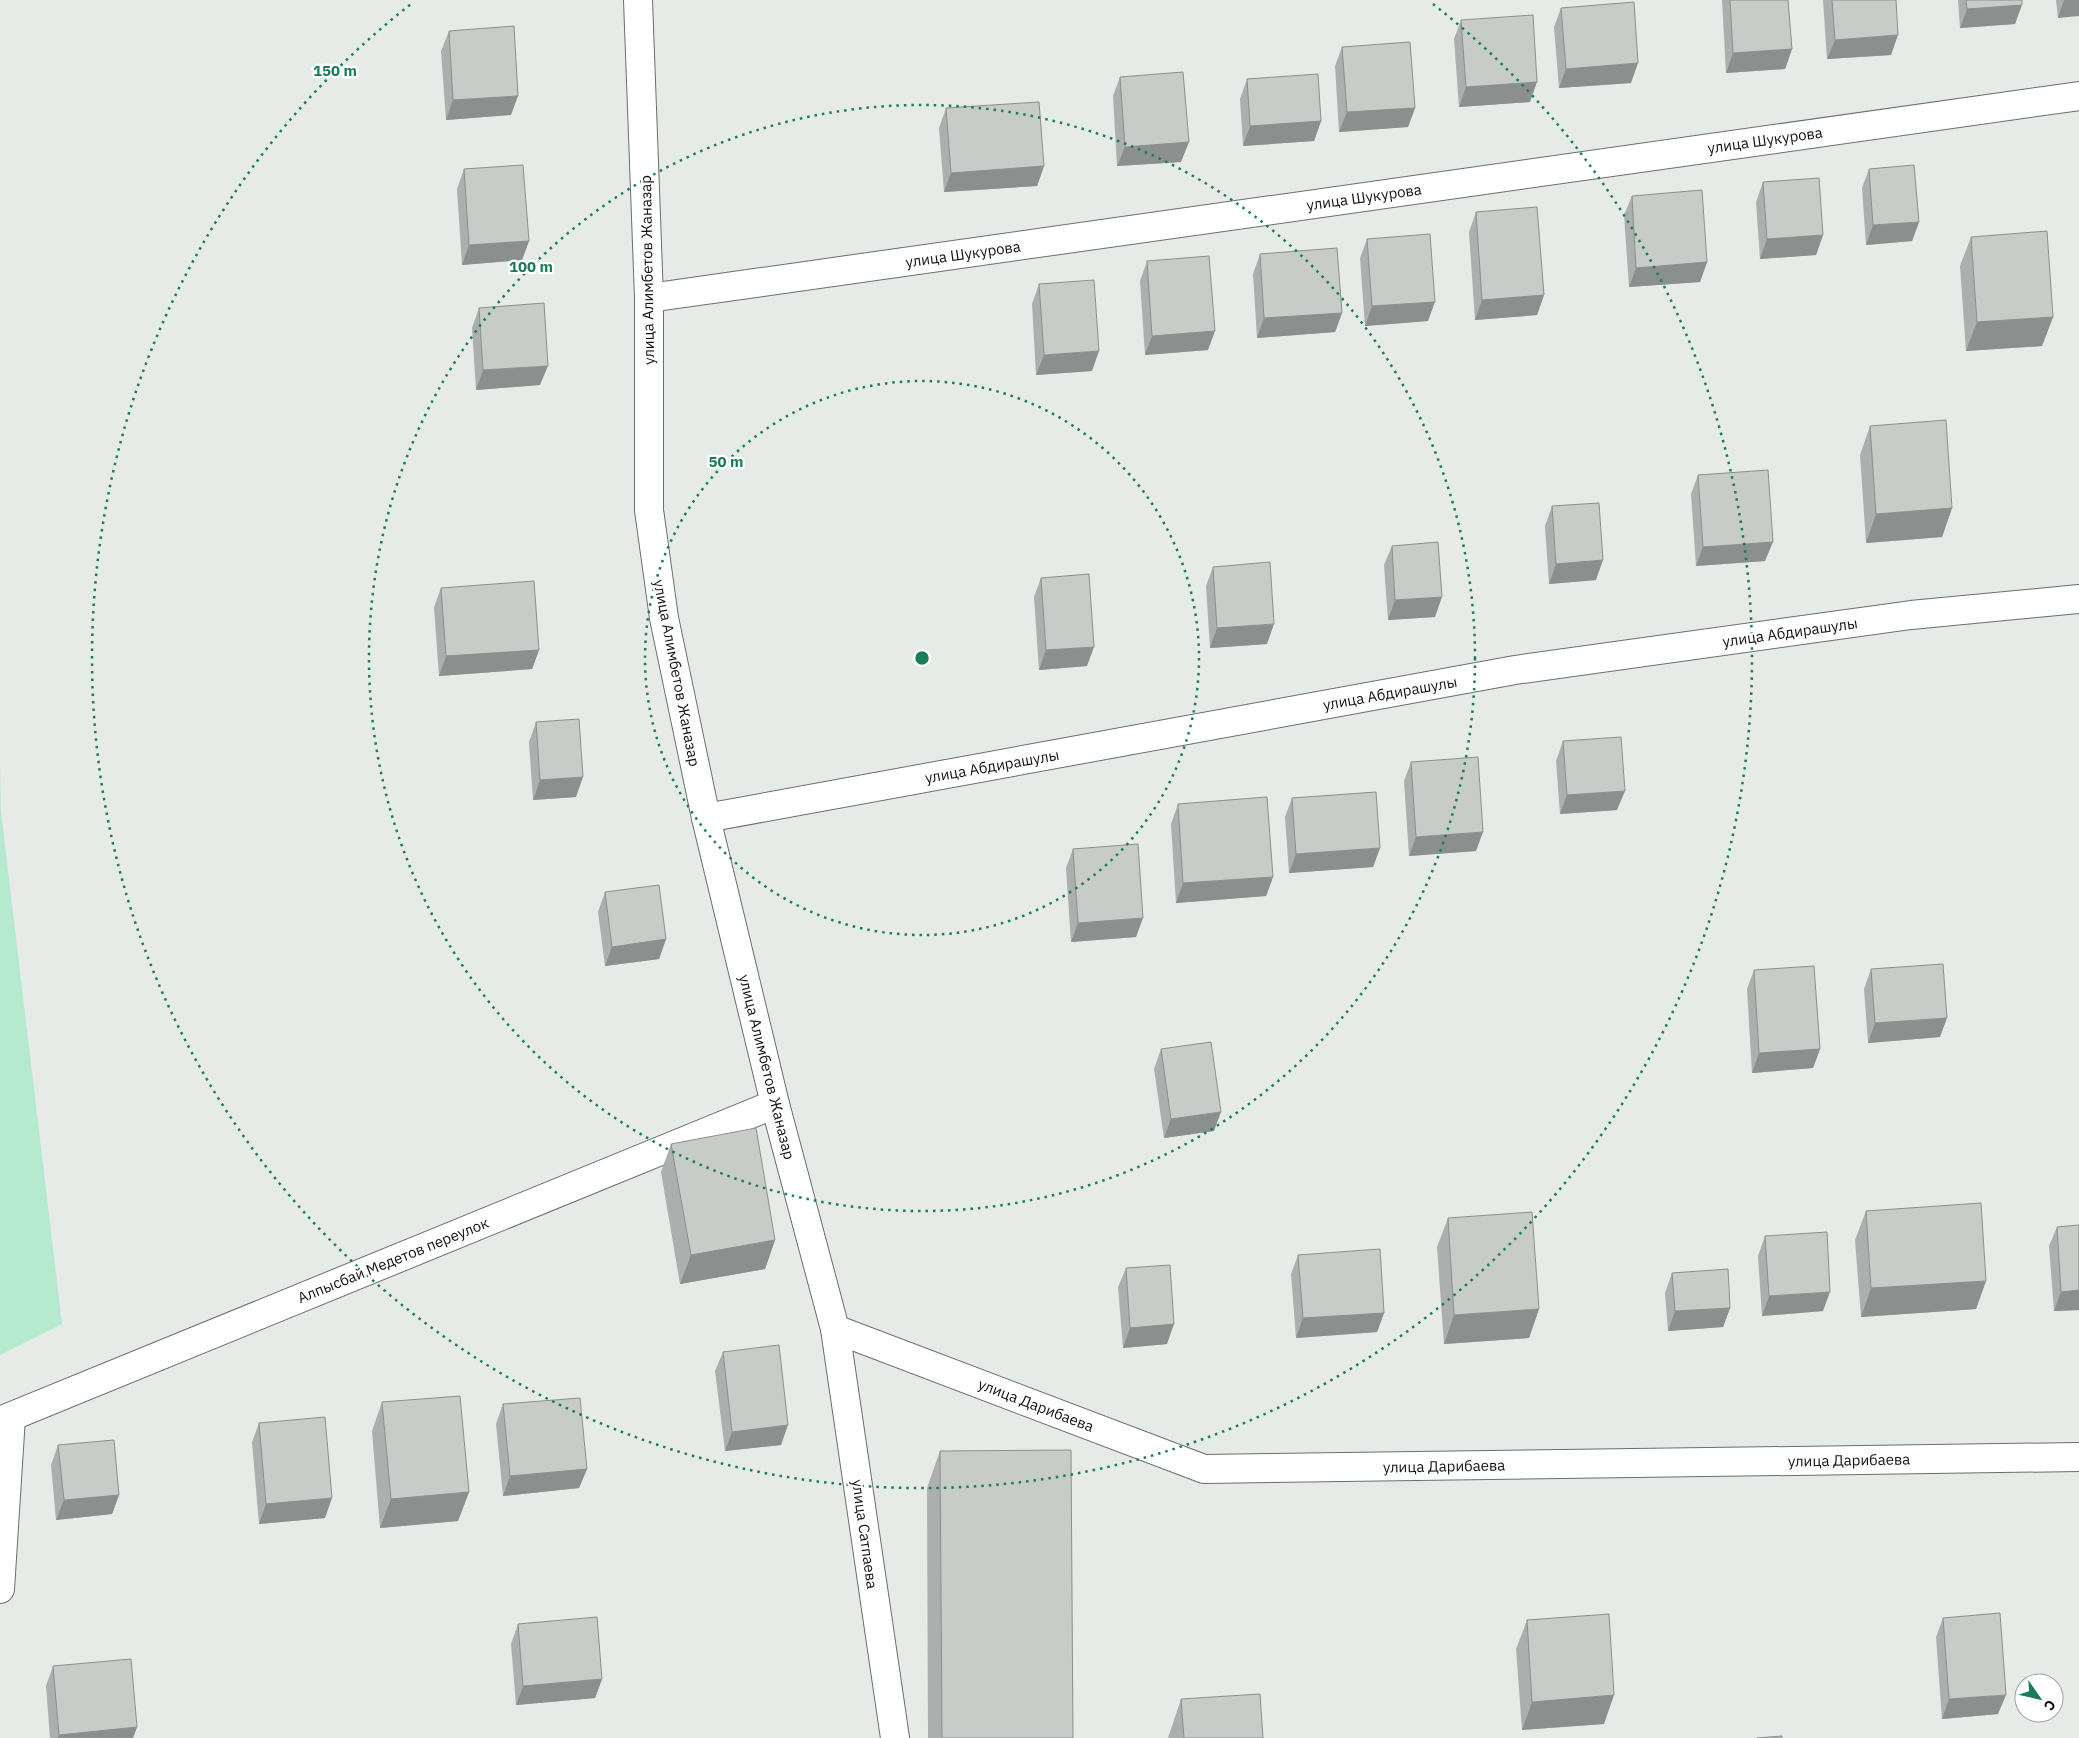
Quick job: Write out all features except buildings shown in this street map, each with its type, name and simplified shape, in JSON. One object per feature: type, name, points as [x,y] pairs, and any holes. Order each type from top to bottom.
[{"type":"street","name":"улица Алимбетов Жаназар","points":[[638,0],[650,298],[649,510],[664,618],[706,818],[775,1104],[834,1329]]},
{"type":"street","name":"улица Шукурова","points":[[650,298],[2079,96]]},
{"type":"street","name":"улица Абдирашулы","points":[[706,818],[1515,670],[1911,615],[2079,599]]},
{"type":"street","name":"Алпысбай Медетов переулок","points":[[0,1589],[6,1419],[775,1104]]},
{"type":"street","name":"улица Дарибаева","points":[[834,1329],[1204,1469],[2079,1457]]},
{"type":"street","name":"улица Сатпаева","points":[[834,1329],[895,1738]]},
{"type":"green space","points":[[0,763],[1,812],[62,1324],[0,1355]]}]
